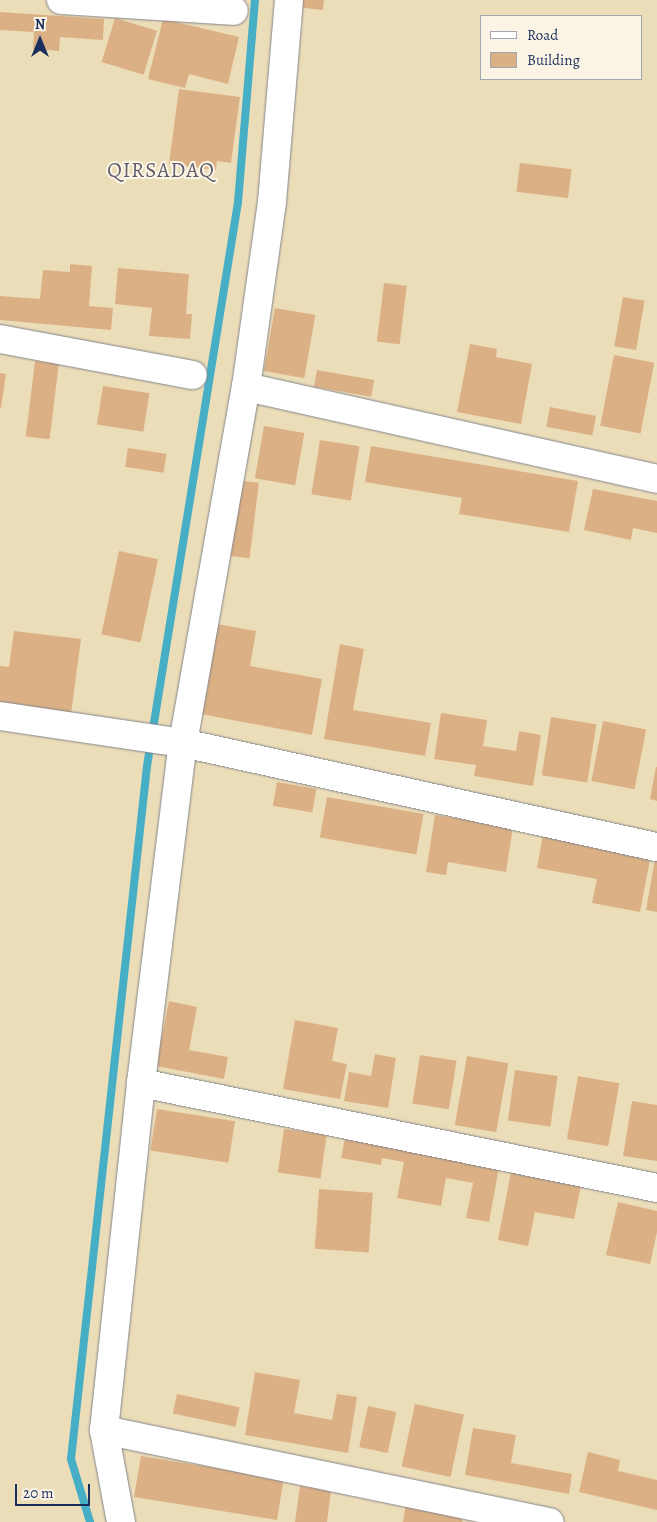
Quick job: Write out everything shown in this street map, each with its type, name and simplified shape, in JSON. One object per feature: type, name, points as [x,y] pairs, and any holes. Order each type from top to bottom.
[{"type":"street","points":[[61,0],[234,11]]},
{"type":"street","points":[[121,1522],[104,1430],[173,741],[246,387],[272,202],[289,0]]},
{"type":"street","points":[[0,339],[193,374]]},
{"type":"street","points":[[246,387],[657,479]]},
{"type":"street","points":[[0,716],[173,741],[657,847]]},
{"type":"street","points":[[140,1083],[657,1188]]},
{"type":"street","points":[[104,1430],[550,1522]]},
{"type":"building","points":[[295,0],[324,0],[323,10],[295,7]]},
{"type":"building","points":[[0,12],[104,19],[103,40],[60,37],[59,51],[33,49],[34,32],[0,30]]},
{"type":"building","points":[[115,18],[157,31],[144,75],[102,62]]},
{"type":"building","points":[[163,19],[239,37],[228,84],[189,74],[185,88],[148,79]]},
{"type":"building","points":[[179,89],[240,97],[231,163],[217,161],[216,170],[169,164]]},
{"type":"building","points":[[520,163],[572,169],[568,198],[516,192]]},
{"type":"building","points":[[70,264],[92,266],[89,306],[113,308],[111,330],[0,320],[0,296],[40,299],[43,270],[70,272]]},
{"type":"building","points":[[118,268],[189,274],[186,314],[192,314],[190,339],[149,336],[152,308],[115,304]]},
{"type":"building","points":[[384,283],[407,286],[400,344],[377,342]]},
{"type":"building","points":[[623,297],[645,301],[636,350],[614,346]]},
{"type":"building","points":[[275,308],[315,315],[304,378],[264,371]]},
{"type":"building","points":[[470,344],[497,349],[496,357],[532,364],[521,424],[457,412]]},
{"type":"building","points":[[614,355],[654,363],[641,434],[600,426]]},
{"type":"building","points":[[35,361],[59,364],[50,439],[26,436]]},
{"type":"building","points":[[317,370],[374,380],[371,397],[314,387]]},
{"type":"building","points":[[0,373],[6,374],[1,408],[0,407]]},
{"type":"building","points":[[103,386],[149,393],[143,432],[97,425]]},
{"type":"building","points":[[550,407],[596,416],[592,436],[546,427]]},
{"type":"building","points":[[264,426],[304,433],[295,485],[255,478]]},
{"type":"building","points":[[320,440],[360,446],[351,501],[311,494]]},
{"type":"building","points":[[371,446],[578,481],[569,532],[459,514],[462,498],[365,482]]},
{"type":"building","points":[[128,448],[167,454],[164,473],[125,467]]},
{"type":"building","points":[[236,480],[259,483],[250,558],[227,555]]},
{"type":"building","points":[[593,489],[657,501],[657,533],[633,528],[631,540],[584,530]]},
{"type":"building","points":[[119,551],[158,559],[140,642],[101,634]]},
{"type":"building","points":[[217,624],[256,631],[250,666],[322,679],[312,735],[201,714]]},
{"type":"building","points":[[14,631],[81,639],[71,714],[0,705],[0,666],[9,667]]},
{"type":"building","points":[[340,644],[364,649],[353,710],[431,723],[425,756],[324,739]]},
{"type":"building","points":[[441,713],[487,720],[483,746],[516,751],[519,731],[541,735],[533,786],[474,776],[476,765],[434,759]]},
{"type":"building","points":[[551,717],[596,724],[587,782],[542,775]]},
{"type":"building","points":[[603,721],[646,729],[635,789],[591,781]]},
{"type":"building","points":[[657,767],[657,801],[650,799]]},
{"type":"building","points":[[277,782],[316,789],[312,813],[273,806]]},
{"type":"building","points":[[327,797],[424,814],[416,854],[320,837]]},
{"type":"building","points":[[435,815],[513,827],[506,872],[448,862],[446,875],[426,872]]},
{"type":"building","points":[[543,834],[651,854],[640,912],[592,903],[597,879],[537,868]]},
{"type":"building","points":[[657,854],[657,912],[646,910]]},
{"type":"building","points":[[169,1001],[197,1007],[189,1050],[228,1057],[224,1079],[156,1066]]},
{"type":"building","points":[[295,1020],[338,1028],[332,1061],[347,1064],[340,1099],[283,1089]]},
{"type":"building","points":[[375,1054],[396,1058],[388,1108],[344,1101],[349,1072],[371,1076]]},
{"type":"building","points":[[420,1055],[457,1061],[449,1109],[412,1103]]},
{"type":"building","points":[[467,1056],[508,1063],[496,1132],[455,1125]]},
{"type":"building","points":[[515,1070],[558,1076],[550,1126],[508,1121]]},
{"type":"building","points":[[578,1076],[619,1083],[608,1146],[567,1139]]},
{"type":"building","points":[[632,1101],[657,1105],[657,1161],[623,1156]]},
{"type":"building","points":[[157,1109],[235,1121],[228,1163],[150,1150]]},
{"type":"building","points":[[284,1129],[327,1135],[320,1179],[278,1173]]},
{"type":"building","points":[[345,1138],[499,1167],[489,1222],[466,1218],[473,1183],[446,1178],[441,1206],[397,1198],[404,1162],[382,1158],[381,1165],[341,1158]]},
{"type":"building","points":[[511,1172],[581,1186],[574,1219],[535,1212],[528,1246],[498,1240]]},
{"type":"building","points":[[319,1189],[373,1193],[369,1253],[315,1249]]},
{"type":"building","points":[[618,1202],[657,1211],[657,1232],[650,1264],[606,1255]]},
{"type":"building","points":[[255,1372],[300,1380],[294,1413],[332,1420],[337,1394],[357,1397],[348,1453],[245,1435]]},
{"type":"building","points":[[177,1394],[240,1407],[235,1427],[173,1414]]},
{"type":"building","points":[[415,1404],[464,1414],[451,1477],[402,1467]]},
{"type":"building","points":[[368,1406],[396,1412],[388,1453],[359,1447]]},
{"type":"building","points":[[473,1428],[516,1435],[511,1463],[572,1474],[569,1494],[465,1475]]},
{"type":"building","points":[[588,1452],[620,1460],[618,1471],[657,1480],[657,1510],[579,1492]]},
{"type":"building","points":[[141,1456],[228,1470],[229,1462],[285,1471],[277,1520],[134,1497]]},
{"type":"building","points":[[300,1486],[331,1491],[327,1522],[295,1522]]},
{"type":"building","points":[[406,1503],[463,1513],[462,1522],[403,1522]]},
{"type":"waterway","points":[[90,1522],[71,1459],[147,766],[238,202],[255,0]]},
{"type":"district","name":"QIRSADAQ","points":[[161,170]]}]
